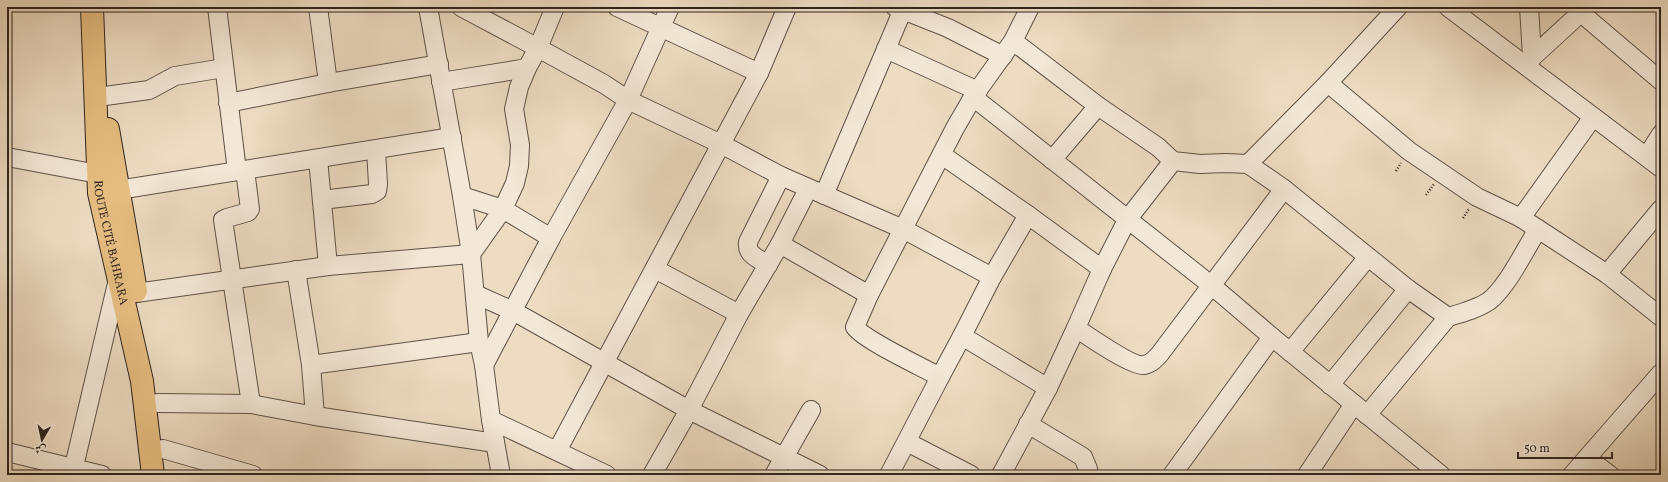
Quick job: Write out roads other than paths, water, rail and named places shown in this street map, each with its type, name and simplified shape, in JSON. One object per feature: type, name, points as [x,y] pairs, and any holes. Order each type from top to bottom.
[{"type":"main road","name":"ROUTE CITÉ BAHRARA","points":[[92,7],[111,179],[99,193],[142,381],[154,475]]},
{"type":"main road","points":[[105,7],[105,117],[111,179],[152,370],[167,475]]},
{"type":"street","points":[[217,7],[228,103],[250,209],[248,212],[223,220],[251,404]]},
{"type":"street","points":[[318,7],[328,83]]},
{"type":"street","points":[[428,7],[462,196],[471,254],[479,342],[501,475]]},
{"type":"street","points":[[461,7],[604,84],[628,100],[721,144],[816,192],[903,229],[992,277]]},
{"type":"street","points":[[136,293],[328,266],[471,254],[503,209],[515,183],[520,166],[520,145],[514,109],[519,87],[538,48],[555,7]]},
{"type":"street","points":[[617,7],[759,74]]},
{"type":"street","points":[[484,365],[551,238],[628,100],[670,7]]},
{"type":"street","points":[[557,451],[759,74],[787,7]]},
{"type":"street","points":[[940,377],[858,332],[854,327],[955,128],[975,94],[1008,49],[1030,7]]},
{"type":"street","points":[[1248,164],[1328,83],[1398,7]]},
{"type":"street","points":[[1448,7],[1529,60],[1593,117],[1661,168]]},
{"type":"street","points":[[1528,7],[1529,60]]},
{"type":"street","points":[[652,475],[689,410],[739,314],[780,244],[816,192],[886,49],[900,8],[948,28],[1008,49],[1098,106],[1158,147],[1173,161],[1200,164],[1248,164],[1284,189],[1408,289],[1448,317]]},
{"type":"street","points":[[1529,60],[1584,10],[1661,81]]},
{"type":"street","points":[[886,49],[975,94],[1052,160],[1211,285],[1433,472]]},
{"type":"street","points":[[105,96],[149,90],[175,76],[224,68]]},
{"type":"street","points":[[228,103],[328,83],[440,73],[527,68]]},
{"type":"street","points":[[1328,83],[1409,151],[1477,197],[1520,218],[1607,274],[1661,318]]},
{"type":"street","points":[[1052,160],[1098,106]]},
{"type":"street","points":[[1520,218],[1593,117]]},
{"type":"street","points":[[1647,156],[1661,134]]},
{"type":"street","points":[[7,157],[111,179],[241,170],[452,137]]},
{"type":"street","points":[[322,200],[372,194],[377,191],[376,150]]},
{"type":"street","points":[[942,155],[1102,269]]},
{"type":"street","points":[[318,159],[328,266]]},
{"type":"street","points":[[1001,475],[1048,388],[1102,269],[1127,220],[1173,161]]},
{"type":"street","points":[[768,265],[750,254],[747,248],[748,242],[782,176]]},
{"type":"street","points":[[1076,328],[1131,362],[1142,366],[1150,364],[1159,355],[1284,189]]},
{"type":"street","points":[[462,196],[503,209],[551,238]]},
{"type":"street","points":[[1607,274],[1661,209]]},
{"type":"street","points":[[889,475],[992,277],[1028,215]]},
{"type":"street","points":[[1306,475],[1360,410],[1448,317],[1471,310],[1488,301],[1498,292],[1538,229]]},
{"type":"street","points":[[780,244],[869,295]]},
{"type":"street","points":[[1290,352],[1368,258]]},
{"type":"street","points":[[655,269],[739,314]]},
{"type":"street","points":[[296,270],[310,365],[315,416]]},
{"type":"street","points":[[73,472],[119,276]]},
{"type":"street","points":[[1330,385],[1408,289]]},
{"type":"street","points":[[475,294],[513,311],[689,410],[820,475]]},
{"type":"street","points":[[962,336],[1048,388]]},
{"type":"street","points":[[1172,475],[1272,337]]},
{"type":"street","points":[[310,365],[479,342]]},
{"type":"street","points":[[1572,475],[1659,379]]},
{"type":"street","points":[[157,403],[251,404],[315,416],[495,443]]},
{"type":"street","points":[[774,475],[811,410]]},
{"type":"street","points":[[491,420],[605,474]]},
{"type":"street","points":[[1028,424],[1083,457],[1088,469],[1086,475]]},
{"type":"street","points":[[907,442],[971,475]]},
{"type":"street","points":[[163,449],[253,475]]},
{"type":"street","points":[[7,452],[73,472],[102,475]]},
{"type":"street","points":[[1587,458],[1610,475]]}]
